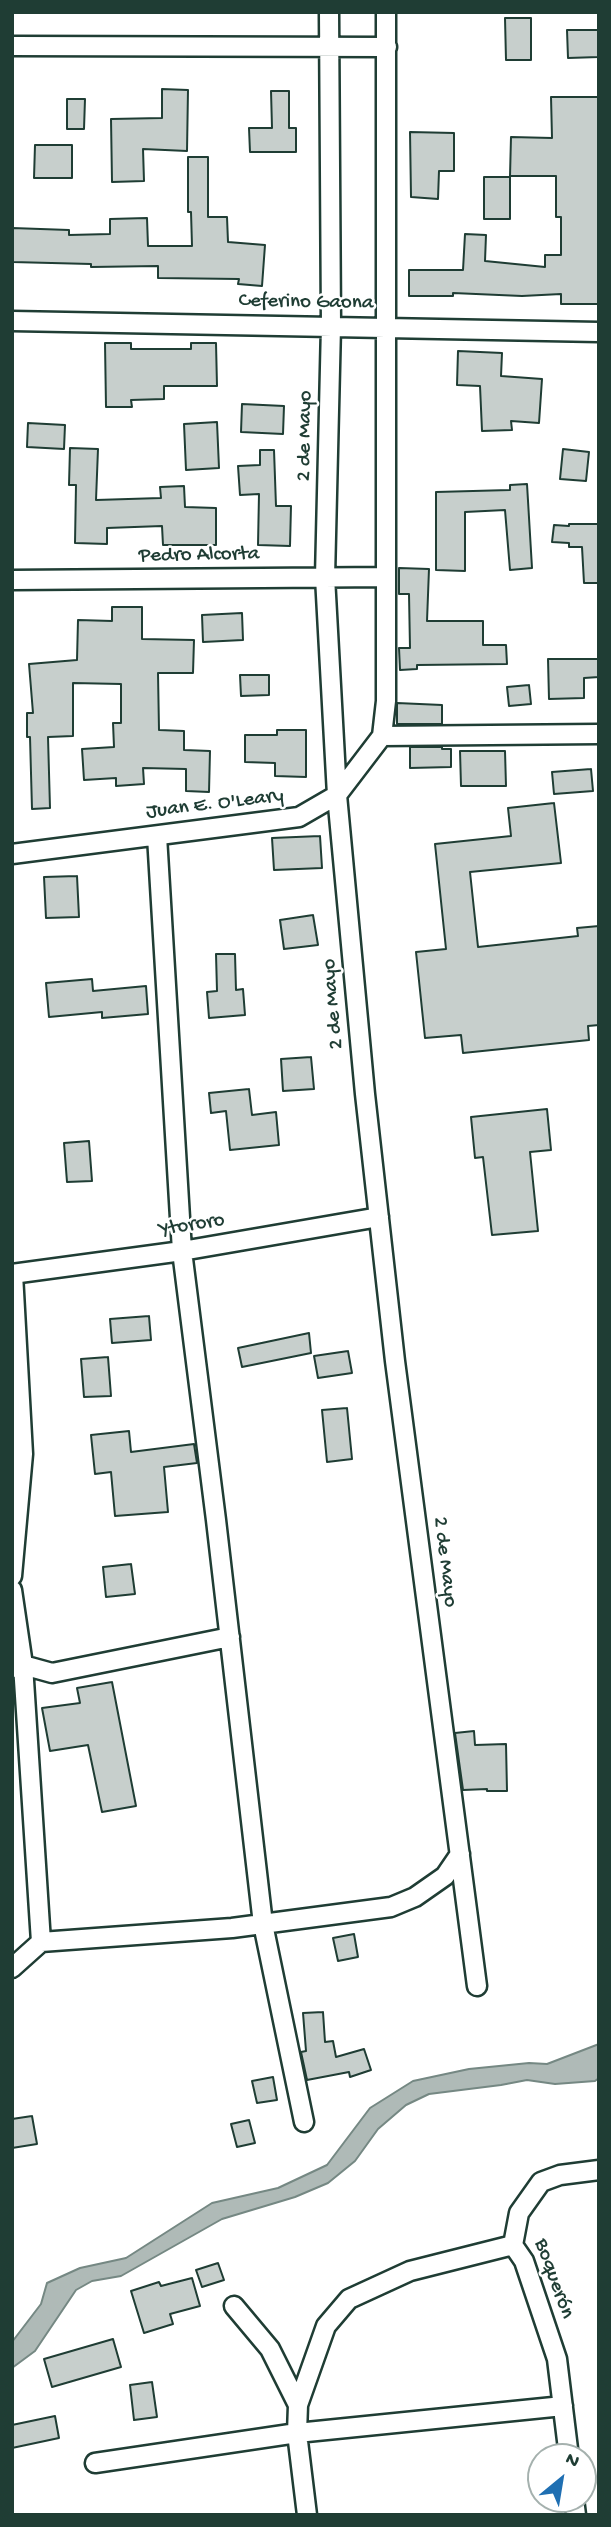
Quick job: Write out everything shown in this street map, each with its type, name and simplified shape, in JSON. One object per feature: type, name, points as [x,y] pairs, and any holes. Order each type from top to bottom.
[{"type":"street","name":"2 de Mayo","points":[[328,12],[331,326],[326,577],[337,795],[395,1361],[477,1986]]},
{"type":"street","points":[[386,12],[386,701],[382,736],[599,734]]},
{"type":"street","points":[[12,46],[387,47]]},
{"type":"street","name":"Ceferino Gaona","points":[[12,321],[599,332]]},
{"type":"street","name":"Pedro Alcorta","points":[[12,580],[386,577]]},
{"type":"street","name":"Juan E. O'Leary","points":[[12,853],[299,817],[337,795],[382,736]]},
{"type":"street","points":[[157,836],[182,1251],[263,1924],[304,2122]]},
{"type":"street","name":"Ytororo","points":[[13,1274],[182,1251],[379,1217]]},
{"type":"street","points":[[12,1576],[23,1454],[13,1274]]},
{"type":"street","points":[[12,1590],[41,1942]]},
{"type":"street","points":[[17,1667],[52,1673],[230,1637]]},
{"type":"street","points":[[12,1968],[41,1942],[263,1924],[391,1907],[415,1897],[444,1876],[460,1854]]},
{"type":"street","name":"Boquerón","points":[[567,2443],[557,2359],[524,2262],[513,2245],[519,2213],[541,2182],[560,2175],[599,2170]]},
{"type":"street","points":[[307,2515],[297,2433],[298,2405],[326,2326],[349,2299],[411,2271],[513,2245]]},
{"type":"street","points":[[234,2306],[270,2349],[298,2405]]},
{"type":"street","points":[[95,2463],[297,2433],[563,2406]]},
{"type":"shaded area","points":[[599,2044],[599,2078],[595,2081],[555,2084],[527,2080],[429,2094],[406,2105],[378,2129],[355,2161],[328,2183],[295,2197],[222,2219],[121,2276],[92,2281],[76,2290],[35,2351],[12,2368],[12,2342],[41,2304],[47,2283],[80,2268],[126,2258],[212,2203],[278,2188],[327,2165],[370,2108],[413,2081],[469,2069],[529,2063],[547,2064]]},
{"type":"building","points":[[505,18],[531,18],[531,60],[506,60]]},
{"type":"building","points":[[567,30],[599,30],[599,57],[568,58]]},
{"type":"building","points":[[162,89],[188,90],[187,151],[143,149],[144,181],[112,182],[111,119],[162,118]]},
{"type":"building","points":[[271,91],[289,91],[289,128],[296,128],[296,152],[250,152],[249,128],[272,128]]},
{"type":"building","points":[[551,97],[599,97],[599,304],[561,304],[561,294],[522,296],[453,293],[453,296],[409,296],[409,270],[463,270],[465,234],[486,235],[485,261],[545,267],[545,255],[561,255],[561,217],[556,217],[556,176],[510,176],[511,137],[552,138]]},
{"type":"building","points":[[67,99],[85,99],[84,129],[67,129]]},
{"type":"building","points":[[410,132],[454,133],[454,171],[439,171],[438,199],[411,197]]},
{"type":"building","points":[[35,145],[72,145],[72,178],[34,178]]},
{"type":"building","points":[[188,157],[208,157],[208,217],[227,217],[228,242],[265,245],[262,286],[238,284],[239,279],[158,278],[158,266],[91,267],[91,264],[12,262],[12,228],[69,230],[69,235],[110,234],[110,219],[147,218],[148,246],[192,246],[191,212],[188,212]]},
{"type":"building","points":[[484,177],[510,177],[510,219],[484,219]]},
{"type":"building","points":[[105,343],[131,343],[131,349],[191,349],[191,343],[216,343],[217,386],[164,386],[164,399],[131,400],[132,407],[106,407]]},
{"type":"building","points":[[458,351],[502,353],[501,376],[542,379],[539,423],[511,421],[512,430],[482,431],[480,386],[457,385]]},
{"type":"building","points":[[242,404],[284,406],[283,434],[241,432]]},
{"type":"building","points":[[217,422],[219,468],[186,470],[184,424]]},
{"type":"building","points":[[28,423],[65,425],[64,449],[27,447]]},
{"type":"building","points":[[70,448],[98,449],[96,500],[161,498],[160,487],[184,486],[185,507],[216,508],[216,545],[163,545],[162,526],[107,528],[107,544],[75,543],[76,485],[69,485]]},
{"type":"building","points":[[563,449],[589,452],[586,481],[560,479]]},
{"type":"building","points":[[260,450],[274,450],[276,506],[291,506],[290,546],[258,545],[259,494],[240,495],[238,466],[260,465]]},
{"type":"building","points":[[527,484],[532,568],[510,570],[505,510],[465,512],[465,571],[436,570],[436,492],[510,490],[510,485]]},
{"type":"building","points":[[599,524],[599,583],[584,583],[582,547],[569,547],[569,543],[552,542],[554,525]]},
{"type":"building","points":[[399,568],[429,569],[427,621],[483,621],[483,645],[506,645],[507,664],[417,665],[417,669],[400,670],[399,648],[410,648],[409,594],[399,594]]},
{"type":"building","points":[[112,607],[142,607],[142,639],[194,640],[193,673],[158,673],[159,730],[184,731],[184,750],[210,751],[209,792],[186,791],[186,769],[143,768],[144,784],[116,786],[116,778],[84,780],[82,749],[114,747],[113,723],[121,723],[121,684],[73,683],[73,736],[48,737],[50,808],[32,809],[30,737],[27,737],[27,713],[33,713],[29,664],[77,660],[78,620],[112,621]]},
{"type":"building","points":[[242,613],[243,640],[203,642],[202,615]]},
{"type":"building","points":[[548,659],[599,659],[599,677],[584,678],[584,698],[549,699]]},
{"type":"building","points":[[240,675],[269,675],[269,695],[241,696]]},
{"type":"building","points":[[529,685],[531,704],[509,706],[507,687]]},
{"type":"building","points":[[397,703],[442,705],[442,724],[397,724]]},
{"type":"building","points":[[277,730],[306,730],[306,777],[275,776],[275,763],[245,762],[245,735],[277,735]]},
{"type":"building","points":[[410,747],[451,749],[451,767],[410,768]]},
{"type":"building","points":[[460,751],[505,751],[506,786],[461,786]]},
{"type":"building","points":[[591,769],[593,791],[554,794],[552,772]]},
{"type":"building","points":[[554,803],[561,863],[470,872],[478,947],[578,936],[577,928],[599,926],[599,1025],[588,1026],[589,1040],[463,1053],[461,1035],[425,1038],[416,952],[446,949],[435,844],[511,836],[508,808]]},
{"type":"building","points":[[320,836],[322,868],[274,870],[272,838]]},
{"type":"building","points":[[77,876],[79,917],[46,918],[44,877]]},
{"type":"building","points":[[313,915],[318,945],[284,949],[280,920]]},
{"type":"building","points":[[216,954],[235,954],[236,990],[243,989],[245,1015],[209,1018],[207,992],[217,991]]},
{"type":"building","points":[[92,979],[93,991],[146,986],[148,1014],[102,1018],[102,1012],[49,1017],[46,983]]},
{"type":"building","points":[[311,1057],[314,1089],[283,1091],[281,1059]]},
{"type":"building","points":[[249,1089],[252,1115],[276,1112],[279,1145],[230,1150],[226,1111],[211,1113],[209,1093]]},
{"type":"building","points":[[547,1109],[551,1150],[530,1152],[538,1231],[492,1235],[483,1157],[475,1158],[471,1117]]},
{"type":"building","points":[[89,1141],[92,1181],[67,1182],[64,1143]]},
{"type":"building","points":[[149,1316],[151,1340],[112,1343],[110,1319]]},
{"type":"building","points":[[309,1333],[311,1353],[242,1367],[238,1348]]},
{"type":"building","points":[[348,1351],[352,1373],[318,1378],[314,1356]]},
{"type":"building","points":[[108,1357],[111,1396],[84,1397],[81,1359]]},
{"type":"building","points":[[347,1408],[352,1459],[327,1462],[322,1410]]},
{"type":"building","points":[[129,1431],[131,1452],[194,1444],[197,1463],[164,1467],[168,1512],[115,1516],[111,1472],[95,1474],[91,1435]]},
{"type":"building","points":[[131,1564],[135,1594],[106,1597],[103,1567]]},
{"type":"building","points":[[112,1682],[136,1806],[102,1812],[88,1745],[50,1751],[42,1708],[80,1703],[77,1688]]},
{"type":"building","points":[[474,1731],[475,1745],[506,1744],[507,1791],[463,1790],[455,1733]]},
{"type":"building","points":[[354,1934],[358,1957],[338,1961],[333,1938]]},
{"type":"building","points":[[323,2012],[325,2042],[333,2041],[336,2057],[364,2049],[371,2070],[350,2077],[349,2072],[307,2080],[301,2052],[306,2051],[303,2013]]},
{"type":"building","points":[[273,2077],[277,2100],[257,2103],[252,2081]]},
{"type":"building","points":[[32,2116],[37,2144],[12,2148],[12,2119]]},
{"type":"building","points":[[249,2120],[255,2143],[237,2147],[231,2124]]},
{"type":"building","points":[[218,2263],[224,2280],[202,2287],[196,2270]]},
{"type":"building","points":[[192,2278],[200,2306],[170,2314],[173,2324],[144,2333],[131,2291],[159,2282],[161,2286]]},
{"type":"building","points":[[113,2339],[121,2367],[52,2387],[44,2359]]},
{"type":"building","points":[[152,2382],[157,2417],[134,2420],[130,2385]]},
{"type":"building","points":[[55,2416],[59,2438],[12,2448],[12,2425]]}]
